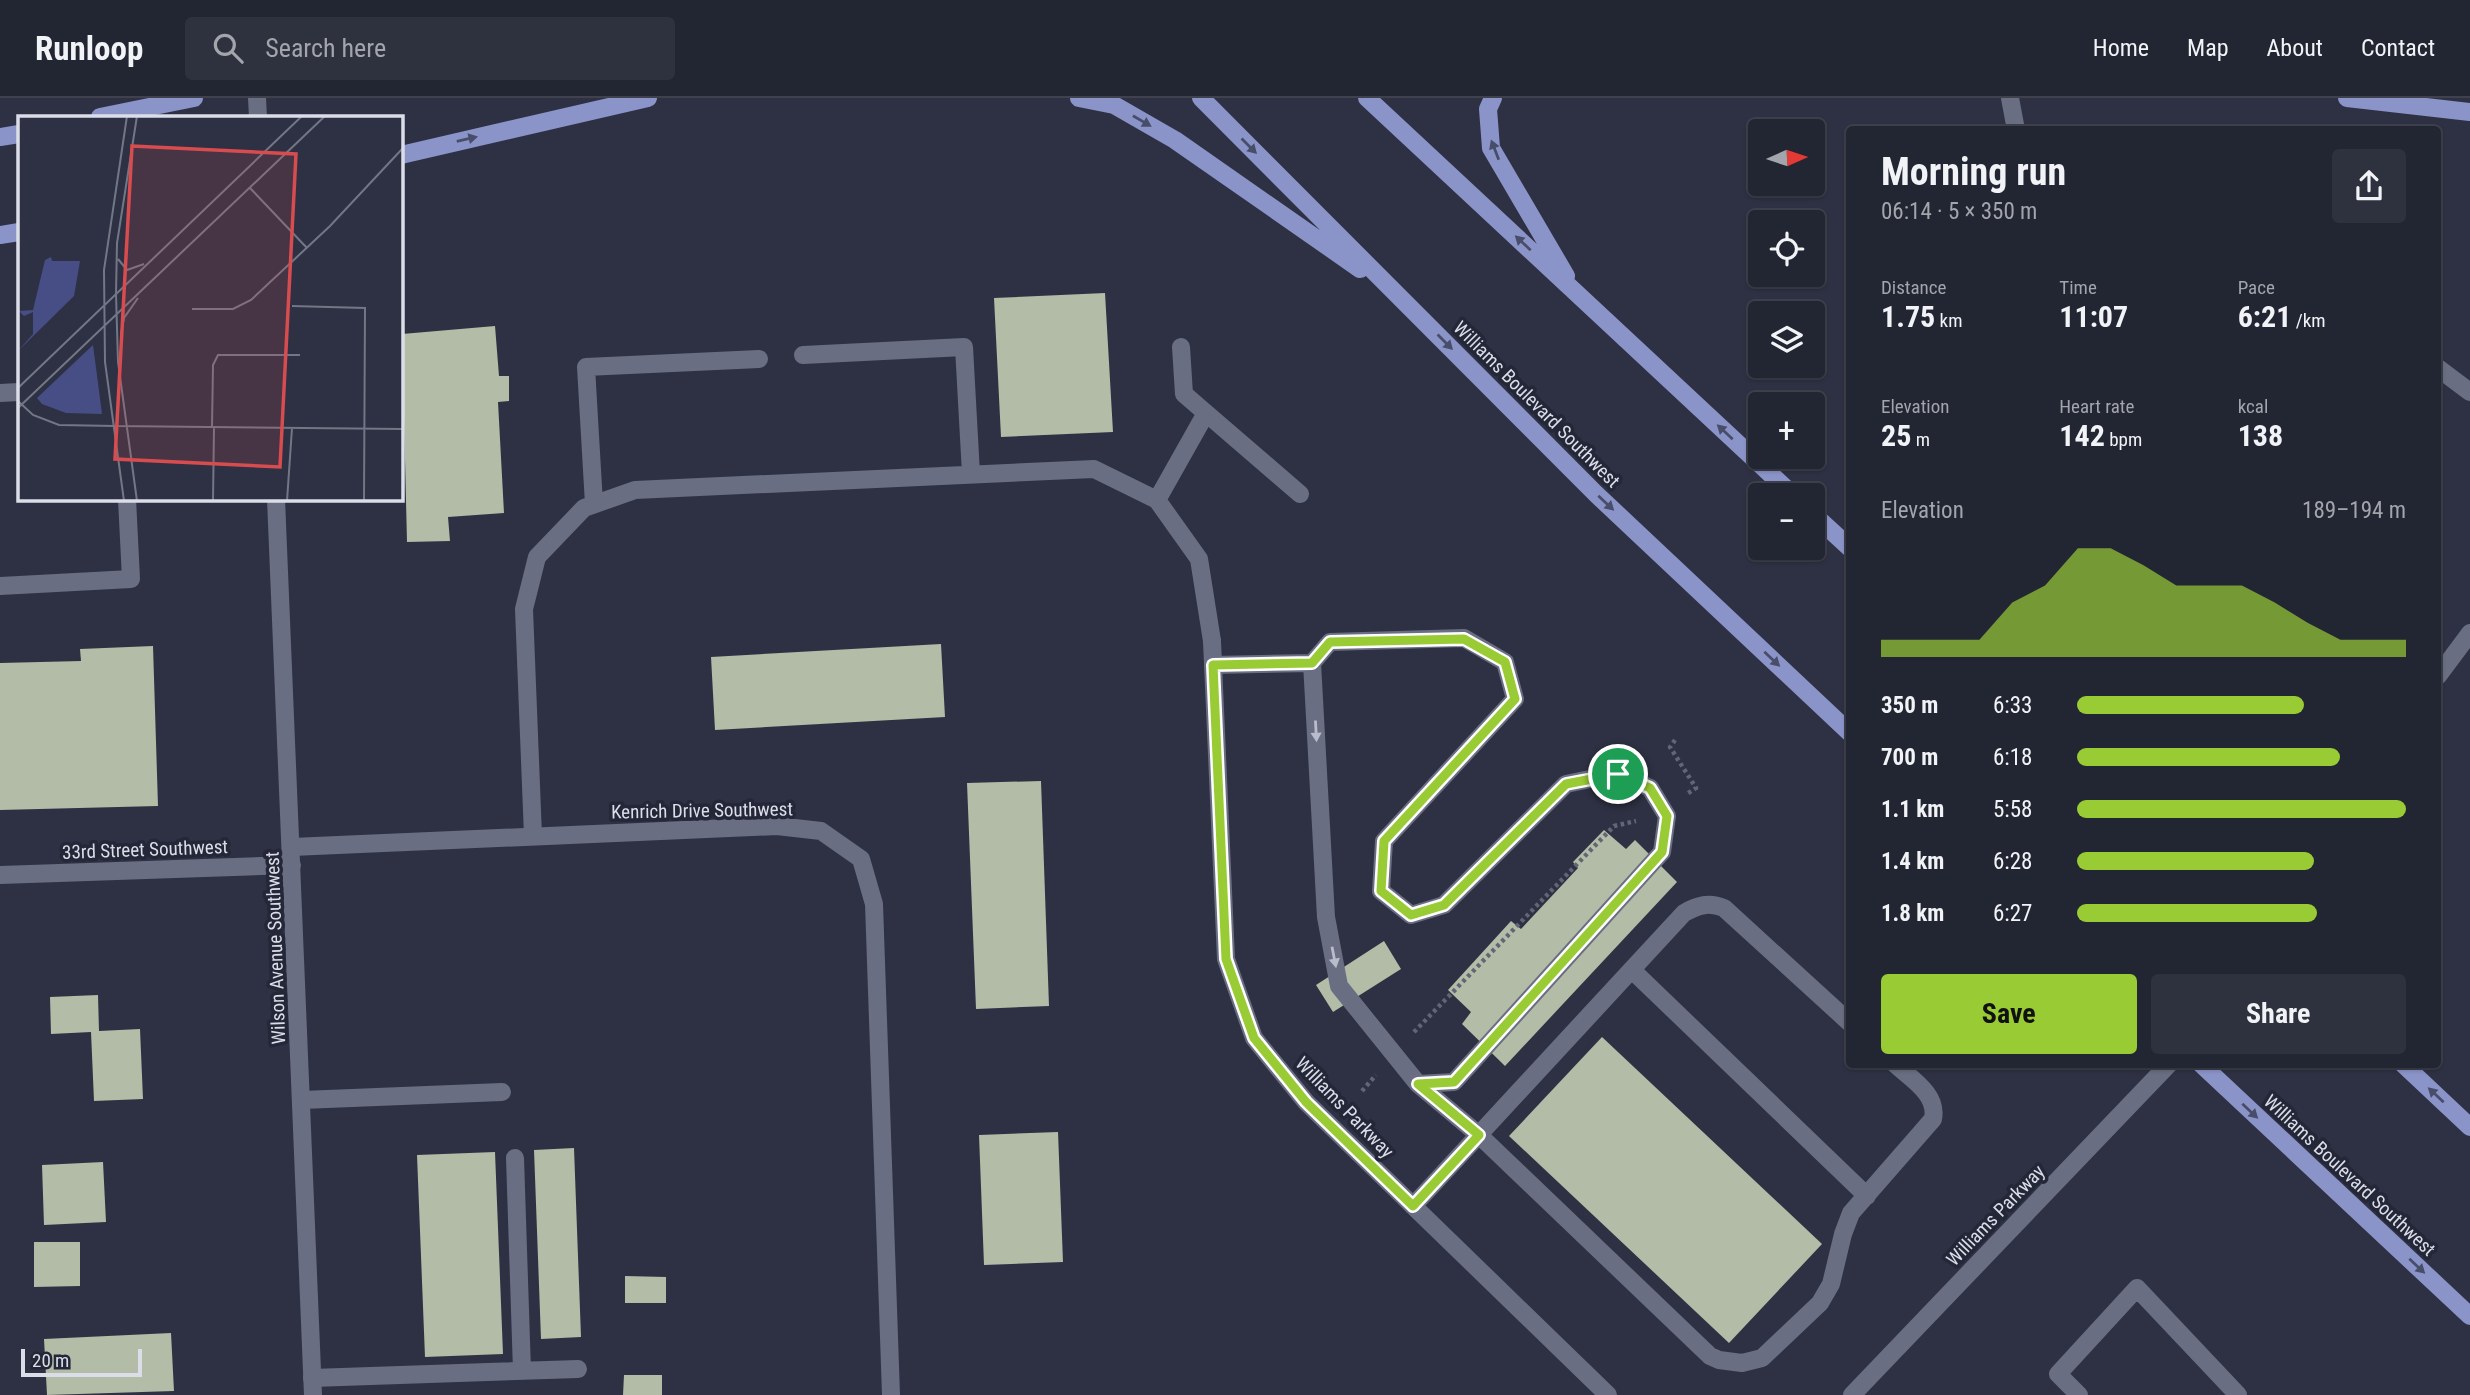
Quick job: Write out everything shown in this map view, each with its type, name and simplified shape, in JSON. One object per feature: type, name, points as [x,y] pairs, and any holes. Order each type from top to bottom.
[{"type":"main road","points":[[105,116],[194,98]]},
{"type":"main road","points":[[402,155],[648,98]]},
{"type":"main road","points":[[1079,98],[1114,105],[1175,141],[1397,294]]},
{"type":"main road","name":"Williams Boulevard Southwest","points":[[1201,98],[1596,494],[1846,729]]},
{"type":"main road","points":[[1367,98],[1780,483]]},
{"type":"main road","points":[[1493,98],[1489,109],[1491,148],[1577,294]]},
{"type":"main road","points":[[2347,98],[2470,112]]},
{"type":"main road","points":[[0,137],[18,134]]},
{"type":"main road","points":[[0,235],[18,232]]},
{"type":"main road","points":[[1825,525],[1846,544]]},
{"type":"main road","name":"Williams Boulevard Southwest","points":[[2205,1068],[2470,1316]]},
{"type":"main road","points":[[2407,1068],[2470,1127]]},
{"type":"street","points":[[257,98],[258,116]]},
{"type":"street","points":[[2010,98],[2015,126]]},
{"type":"street","points":[[803,355],[964,347],[971,474]]},
{"type":"street","points":[[1181,347],[1184,394],[1300,494]]},
{"type":"street","points":[[594,504],[586,367],[759,359]]},
{"type":"street","points":[[2441,370],[2470,392]]},
{"type":"street","points":[[0,393],[18,392]]},
{"type":"street","points":[[533,836],[524,609],[537,557],[584,508],[635,489],[1094,468],[1157,500],[1206,413]]},
{"type":"street","points":[[0,586],[131,579],[127,500]]},
{"type":"street","name":"Wilson Avenue Southwest","points":[[276,500],[313,1386]]},
{"type":"street","name":"Williams Parkway","points":[[1157,500],[1199,559],[1212,641],[1226,959],[1254,1038],[1306,1102],[1608,1395]]},
{"type":"street","points":[[2441,672],[2470,633]]},
{"type":"street","points":[[1418,1084],[1454,1082],[1662,852],[1667,816],[1650,788],[1618,774],[1566,784],[1444,905],[1411,915],[1381,891],[1384,841],[1515,699],[1505,662],[1464,639],[1330,642],[1312,663],[1326,917],[1339,986],[1418,1084],[1479,1135],[1710,1356],[1742,1363],[1762,1358],[1820,1303],[1837,1269],[1847,1221],[1933,1119],[1934,1106],[1928,1094],[1899,1068]]},
{"type":"street","points":[[1213,665],[1312,663]]},
{"type":"street","name":"Kenrich Drive Southwest","points":[[292,856],[533,836],[777,826],[821,831],[860,859],[874,904],[891,1395]]},
{"type":"street","name":"33rd Street Southwest","points":[[0,875],[292,856]]},
{"type":"street","points":[[1413,1206],[1684,913],[1694,907],[1714,904],[1724,908],[1846,1019]]},
{"type":"street","points":[[1632,970],[1867,1196]]},
{"type":"street","name":"Williams Parkway","points":[[1852,1395],[2165,1068]]},
{"type":"street","points":[[302,1100],[502,1092]]},
{"type":"street","points":[[514,1158],[522,1371]]},
{"type":"street","points":[[2079,1395],[2058,1374],[2137,1288],[2238,1395]]},
{"type":"street","points":[[313,1386],[578,1369]]},
{"type":"path","points":[[1362,1091],[1432,1012],[1614,826],[1643,820],[1696,789],[1670,747],[1675,740]]},
{"type":"building","points":[[1105,293],[1113,432],[1001,437],[994,298]]},
{"type":"building","points":[[495,326],[499,376],[509,376],[509,401],[498,402],[504,513],[448,517],[450,541],[407,542],[402,334]]},
{"type":"building","points":[[941,644],[945,717],[715,730],[711,657]]},
{"type":"building","points":[[153,646],[158,806],[0,810],[0,663],[81,661],[80,649]]},
{"type":"building","points":[[1041,781],[1049,1006],[976,1009],[967,783]]},
{"type":"building","points":[[1604,830],[1626,849],[1635,840],[1677,882],[1505,1066],[1462,1024],[1471,1012],[1448,990],[1511,921],[1521,929],[1578,868],[1573,862]]},
{"type":"building","points":[[1384,941],[1401,969],[1333,1012],[1316,985]]},
{"type":"building","points":[[98,995],[99,1031],[140,1029],[143,1099],[94,1101],[91,1032],[51,1034],[50,997]]},
{"type":"building","points":[[1602,1037],[1822,1244],[1729,1343],[1509,1136]]},
{"type":"building","points":[[1058,1132],[1063,1262],[984,1265],[979,1135]]},
{"type":"building","points":[[574,1148],[581,1337],[541,1339],[534,1150]]},
{"type":"building","points":[[495,1152],[503,1354],[425,1357],[417,1155]]},
{"type":"building","points":[[103,1162],[106,1222],[44,1225],[42,1165]]},
{"type":"building","points":[[34,1242],[80,1242],[80,1286],[34,1287]]},
{"type":"building","points":[[625,1276],[666,1277],[666,1303],[625,1303]]},
{"type":"building","points":[[171,1333],[174,1391],[47,1395],[44,1339]]},
{"type":"building","points":[[624,1375],[662,1375],[662,1395],[623,1395]]},
{"type":"route","points":[[1464,639],[1505,662],[1515,699],[1384,841],[1381,891],[1411,915],[1444,905],[1566,784],[1618,774],[1650,788],[1667,816],[1662,852],[1454,1082],[1418,1084],[1479,1135],[1413,1206],[1306,1102],[1254,1038],[1226,959],[1213,665],[1312,663],[1330,642],[1464,639]]}]
